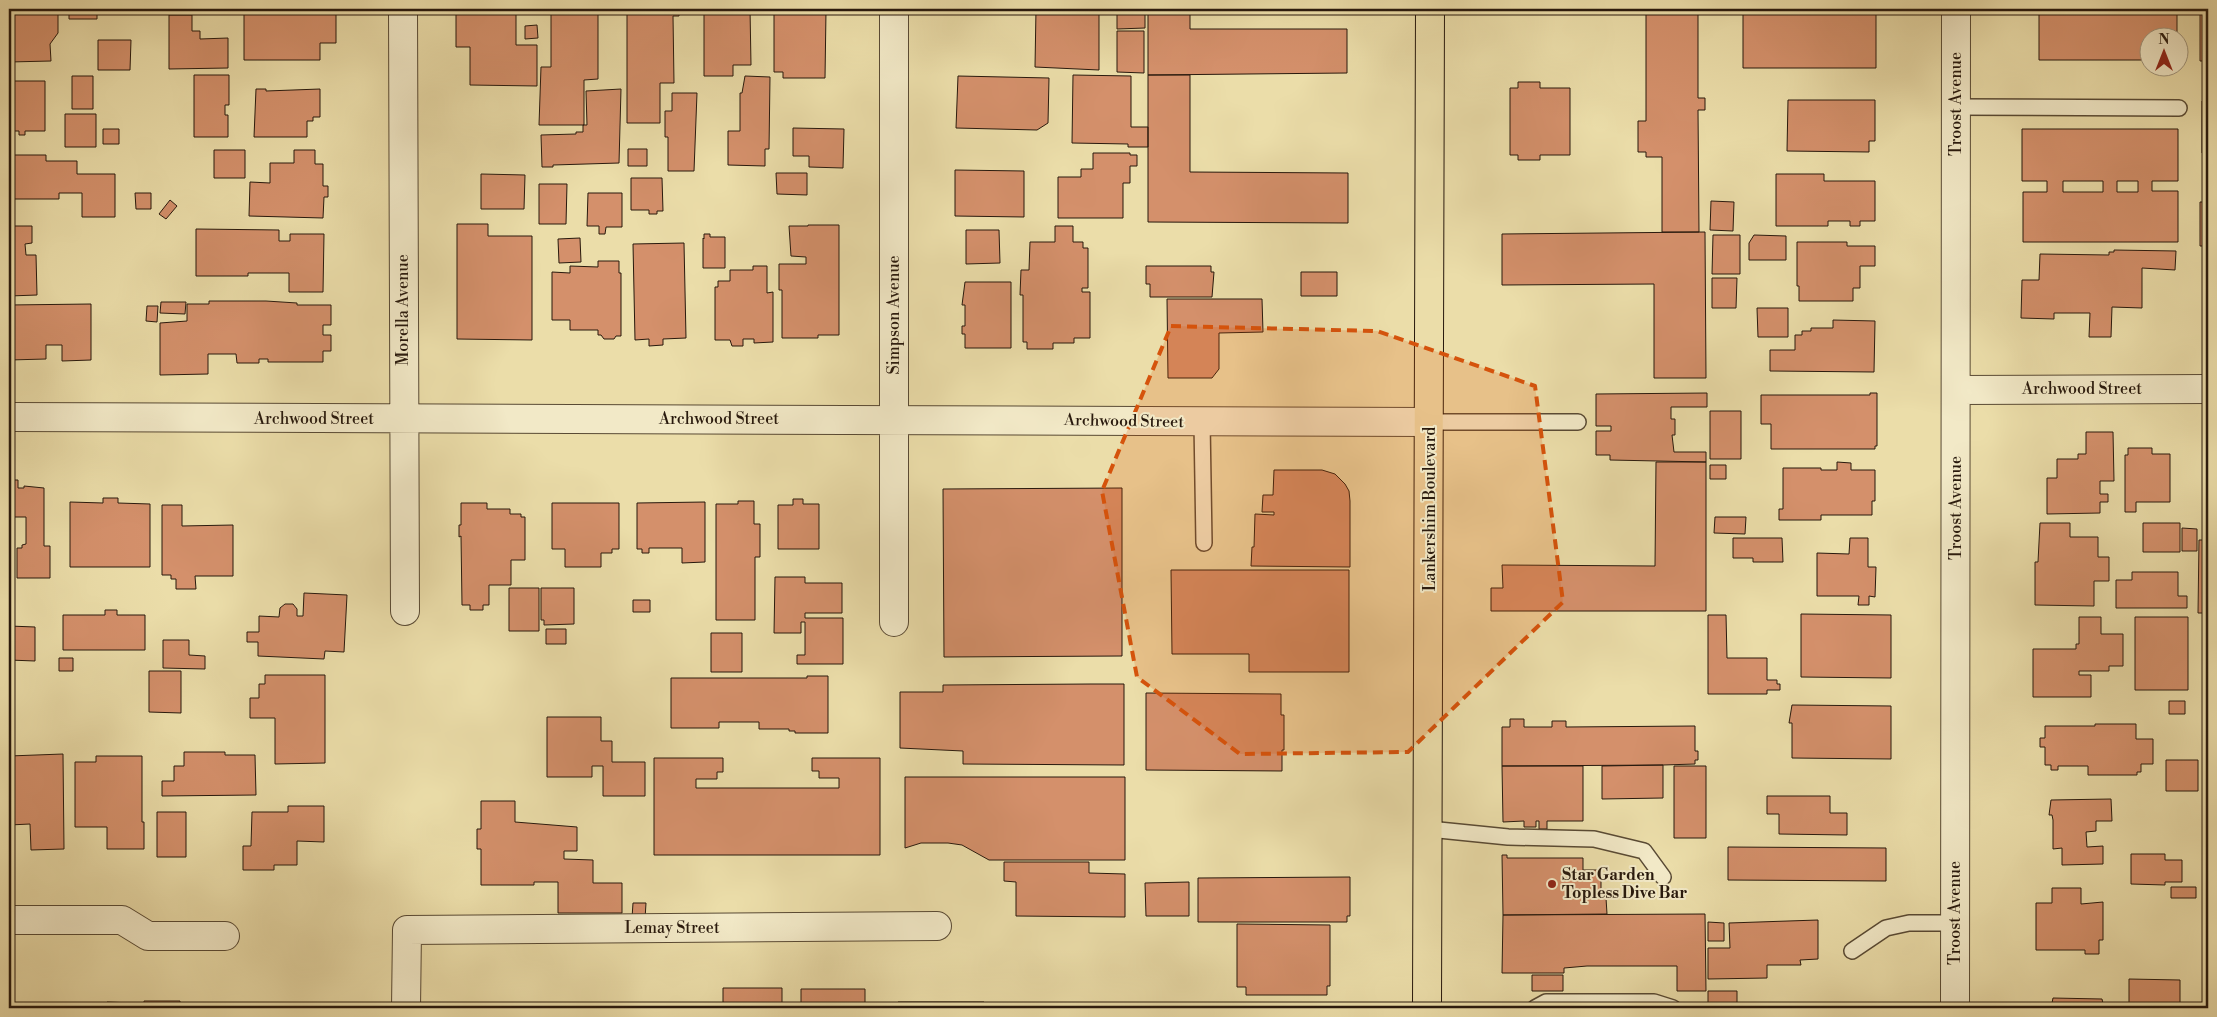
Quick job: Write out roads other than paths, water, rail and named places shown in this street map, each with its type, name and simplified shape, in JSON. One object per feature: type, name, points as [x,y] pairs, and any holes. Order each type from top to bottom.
[{"type":"main road","name":"Lankershim Boulevard","points":[[1428,1008],[1430,9]]},
{"type":"street","name":"Morella Avenue","points":[[403,9],[405,611]]},
{"type":"street","name":"Simpson Avenue","points":[[894,9],[894,622]]},
{"type":"street","name":"Troost Avenue","points":[[1955,1008],[1956,9]]},
{"type":"street","name":"Archwood Street","points":[[1956,390],[2208,389]]},
{"type":"street","name":"Archwood Street","points":[[9,417],[1430,422]]},
{"type":"street","points":[[9,920],[122,920],[148,936],[226,936]]},
{"type":"street","name":"Lemay Street","points":[[406,1008],[407,930],[937,926]]},
{"type":"lane","points":[[1956,107],[2179,108]]},
{"type":"lane","points":[[1202,422],[1204,543]]},
{"type":"lane","points":[[1430,422],[1578,422]]},
{"type":"lane","points":[[1428,829],[1508,837],[1594,839],[1644,851],[1663,877]]},
{"type":"lane","points":[[1852,951],[1886,928],[1909,923],[1955,923]]},
{"type":"lane","points":[[1534,1008],[1546,1002],[1601,1005],[1654,1002],[1673,1008]]},
{"type":"place","name":"Star Garden Topless Dive Bar","points":[[1552,884]]}]
